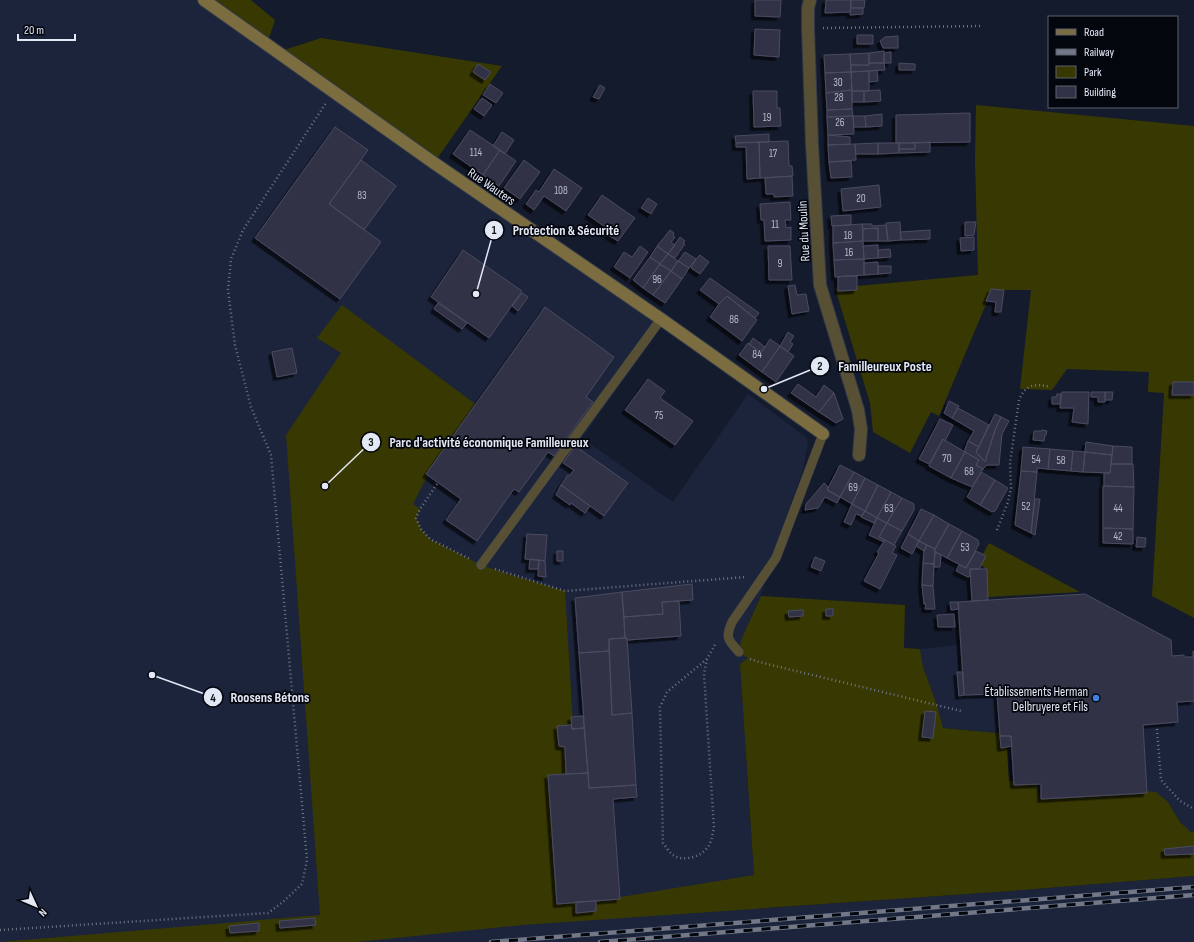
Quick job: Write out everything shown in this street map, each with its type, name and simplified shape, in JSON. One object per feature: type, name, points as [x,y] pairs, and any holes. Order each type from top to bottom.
[{"type":"street","name":"Rue Wauters","points":[[204,0],[333,92],[661,319],[823,434]]},
{"type":"street","name":"Rue du Moulin","points":[[810,0],[808,8],[808,28],[820,285],[858,410],[861,430],[858,455]]},
{"type":"lane","points":[[481,565],[661,319]]},
{"type":"lane","points":[[739,652],[728,641],[728,632],[732,622],[776,558],[823,434]]},
{"type":"path","points":[[808,28],[982,26]]},
{"type":"path","points":[[0,930],[268,913],[302,884],[307,860],[271,455],[249,400],[235,345],[228,290],[231,259],[243,230],[333,92]]},
{"type":"path","points":[[997,530],[1008,502],[1011,488],[1010,463],[1019,400],[1022,394],[1036,384],[1052,387]]},
{"type":"path","points":[[437,484],[420,509],[416,518],[430,539],[481,565],[565,591],[764,576]]},
{"type":"path","points":[[707,659],[667,692],[660,707],[663,843],[674,856],[685,858],[698,855],[707,849],[712,841],[714,828],[704,674],[707,659],[714,646],[732,622]]},
{"type":"path","points":[[739,652],[748,658],[759,662],[961,711]]},
{"type":"path","points":[[1157,729],[1160,780],[1180,801],[1194,809]]},
{"type":"shaded area","points":[[0,0],[204,0],[661,319],[651,333],[655,336],[582,438],[673,502],[748,394],[806,437],[808,442],[803,470],[771,558],[761,596],[741,640],[748,658],[740,664],[756,909],[1011,891],[1194,876],[1194,942],[0,942]]},
{"type":"shaded area","points":[[958,645],[958,691],[995,693],[997,733],[943,728],[937,705],[923,667],[920,649]]},
{"type":"shaded area","points":[[1194,698],[1194,832],[1191,832],[1180,822],[1168,802],[1144,791],[1140,719],[1174,700]]},
{"type":"green space","points":[[205,0],[251,0],[275,20],[267,44]]},
{"type":"green space","points":[[321,38],[502,66],[434,163],[278,52]]},
{"type":"green space","points":[[976,105],[1194,126],[1194,618],[1152,596],[1164,393],[1148,392],[1149,372],[1067,369],[1052,390],[1020,389],[1031,290],[992,290],[939,416],[931,412],[910,453],[873,432],[870,403],[835,288],[978,275],[975,161]]},
{"type":"green space","points":[[342,305],[478,406],[427,477],[413,504],[420,509],[416,518],[421,529],[430,539],[481,565],[565,591],[576,774],[560,902],[621,897],[754,875],[740,664],[748,658],[739,652],[741,640],[761,596],[905,605],[904,648],[920,649],[923,667],[937,705],[943,728],[997,733],[1006,732],[1009,781],[1037,780],[1039,799],[1144,791],[1156,792],[1168,802],[1180,822],[1191,832],[1194,832],[1194,876],[1011,891],[523,925],[357,942],[0,942],[320,915],[286,435],[341,353],[317,338]]},
{"type":"green space","points":[[989,543],[1080,592],[988,597],[985,568],[978,563]]},
{"type":"building","points":[[755,0],[781,0],[780,17],[755,16]]},
{"type":"building","points":[[826,0],[851,0],[850,12],[825,13]]},
{"type":"building","points":[[851,0],[865,0],[864,8],[851,8]]},
{"type":"building","points":[[851,8],[863,8],[863,14],[850,15]]},
{"type":"building","points":[[755,29],[780,30],[779,57],[754,55]]},
{"type":"building","points":[[857,35],[873,35],[873,44],[857,44]]},
{"type":"building","points":[[898,36],[898,48],[883,48],[880,41],[885,37]]},
{"type":"building","points":[[884,51],[884,63],[869,63],[869,53]]},
{"type":"building","points":[[891,52],[891,63],[884,63],[884,53]]},
{"type":"building","points":[[869,53],[869,65],[851,65],[850,54]]},
{"type":"building","points":[[850,54],[851,72],[825,73],[824,55]]},
{"type":"building","points":[[869,63],[884,63],[885,70],[851,72],[851,65],[869,65]]},
{"type":"building","points":[[899,63],[915,64],[915,70],[899,70]]},
{"type":"building","points":[[478,64],[491,72],[485,80],[473,72]]},
{"type":"building","points":[[877,70],[878,81],[869,82],[869,71]]},
{"type":"building","points":[[869,71],[869,91],[852,91],[851,72]]},
{"type":"building","points":[[851,72],[852,90],[826,93],[825,73]]},
{"type":"building","points":[[490,84],[503,93],[496,103],[483,95]]},
{"type":"building","points":[[600,85],[605,88],[599,99],[593,97]]},
{"type":"building","points":[[852,90],[852,109],[827,110],[826,93]]},
{"type":"building","points":[[880,90],[881,101],[864,102],[864,91]]},
{"type":"building","points":[[753,91],[777,91],[777,108],[780,108],[781,126],[754,127]]},
{"type":"building","points":[[852,91],[864,91],[864,102],[852,102]]},
{"type":"building","points":[[482,98],[492,105],[484,116],[474,109]]},
{"type":"building","points":[[852,109],[853,116],[827,117],[827,110]]},
{"type":"building","points":[[970,113],[970,142],[896,143],[896,115]]},
{"type":"building","points":[[882,114],[882,126],[866,127],[865,116]]},
{"type":"building","points":[[853,116],[854,134],[828,135],[827,117]]},
{"type":"building","points":[[853,116],[865,116],[866,127],[854,127]]},
{"type":"building","points":[[335,127],[368,150],[329,204],[381,242],[340,299],[255,238]]},
{"type":"building","points":[[470,130],[500,150],[483,175],[453,154]]},
{"type":"building","points":[[502,132],[514,140],[505,154],[493,146]]},
{"type":"building","points":[[769,134],[769,142],[736,143],[735,136]]},
{"type":"building","points":[[828,135],[850,137],[850,144],[828,145]]},
{"type":"building","points":[[788,141],[789,166],[792,166],[793,176],[760,178],[759,142]]},
{"type":"building","points":[[759,142],[760,178],[747,179],[746,147],[736,147],[736,143]]},
{"type":"building","points":[[930,142],[930,152],[899,153],[899,149],[915,149],[915,143]]},
{"type":"building","points":[[878,143],[878,154],[856,154],[855,144]]},
{"type":"building","points":[[878,143],[899,143],[899,153],[878,154]]},
{"type":"building","points":[[899,143],[915,143],[915,149],[899,149]]},
{"type":"building","points":[[855,144],[856,160],[829,162],[828,145]]},
{"type":"building","points":[[500,150],[516,161],[499,186],[483,175]]},
{"type":"building","points":[[361,160],[396,186],[364,230],[329,204]]},
{"type":"building","points":[[524,160],[540,172],[520,199],[504,188]]},
{"type":"building","points":[[851,161],[852,177],[831,178],[829,162]]},
{"type":"building","points":[[554,169],[582,188],[566,211],[544,196],[534,210],[526,204],[536,190],[539,192]]},
{"type":"building","points":[[792,176],[793,196],[774,197],[774,194],[766,194],[765,178]]},
{"type":"building","points":[[879,185],[881,207],[843,211],[841,189]]},
{"type":"building","points":[[602,195],[635,218],[618,241],[608,235],[611,231],[588,215]]},
{"type":"building","points":[[648,198],[657,204],[651,214],[641,208]]},
{"type":"building","points":[[790,202],[791,220],[785,220],[786,228],[791,227],[791,240],[765,241],[764,220],[761,220],[760,204]]},
{"type":"building","points":[[851,215],[851,225],[832,226],[831,216]]},
{"type":"building","points":[[900,222],[901,240],[888,241],[886,223]]},
{"type":"building","points":[[965,222],[976,222],[974,235],[965,236]]},
{"type":"building","points":[[862,224],[863,241],[833,243],[833,226]]},
{"type":"building","points":[[862,224],[872,224],[872,226],[886,225],[888,241],[878,241],[878,228],[863,229]]},
{"type":"building","points":[[878,228],[878,241],[863,241],[863,229]]},
{"type":"building","points":[[670,230],[674,233],[673,236],[675,237],[671,242],[675,245],[668,254],[657,246]]},
{"type":"building","points":[[930,230],[930,239],[901,240],[900,232]]},
{"type":"building","points":[[680,237],[685,241],[683,243],[685,244],[675,258],[668,254]]},
{"type":"building","points":[[974,237],[974,250],[961,251],[960,238]]},
{"type":"building","points":[[863,241],[864,259],[834,260],[833,243]]},
{"type":"building","points":[[878,245],[878,258],[864,259],[863,246]]},
{"type":"building","points":[[640,246],[648,252],[630,278],[614,267],[624,252],[632,257]]},
{"type":"building","points":[[657,246],[668,254],[660,264],[650,257]]},
{"type":"building","points":[[768,246],[790,246],[792,280],[769,280]]},
{"type":"building","points":[[890,249],[891,257],[878,258],[878,250]]},
{"type":"building","points":[[463,250],[522,291],[489,338],[431,297]]},
{"type":"building","points":[[685,252],[696,259],[689,268],[678,261]]},
{"type":"building","points":[[668,254],[678,261],[671,271],[660,264]]},
{"type":"building","points":[[700,255],[709,262],[700,274],[691,268]]},
{"type":"building","points":[[650,257],[660,264],[643,288],[633,280]]},
{"type":"building","points":[[864,259],[864,275],[835,277],[834,260]]},
{"type":"building","points":[[678,261],[689,268],[682,279],[671,271]]},
{"type":"building","points":[[878,262],[878,274],[864,275],[864,263]]},
{"type":"building","points":[[660,264],[671,271],[653,295],[643,288]]},
{"type":"building","points":[[878,266],[891,266],[891,273],[878,274]]},
{"type":"building","points":[[671,271],[682,279],[665,303],[653,295]]},
{"type":"building","points":[[857,276],[857,290],[838,291],[838,277]]},
{"type":"building","points":[[710,278],[759,313],[755,318],[727,296],[719,304],[700,290]]},
{"type":"building","points":[[795,285],[797,295],[806,294],[809,311],[792,314],[788,286]]},
{"type":"building","points":[[991,289],[1004,290],[1001,312],[995,312],[996,302],[986,301]]},
{"type":"building","points":[[522,293],[528,297],[518,311],[512,306]]},
{"type":"building","points":[[727,296],[757,320],[742,341],[710,317]]},
{"type":"building","points":[[438,303],[467,323],[462,329],[434,309]]},
{"type":"building","points":[[545,307],[614,357],[586,397],[593,402],[554,456],[548,452],[519,492],[514,489],[477,541],[446,520],[461,499],[426,474]]},
{"type":"building","points":[[788,332],[794,336],[790,342],[793,344],[788,352],[780,346]]},
{"type":"building","points":[[753,338],[765,347],[761,353],[749,344]]},
{"type":"building","points":[[770,339],[780,346],[762,372],[739,355],[748,343],[761,353]]},
{"type":"building","points":[[780,346],[794,356],[776,382],[762,372]]},
{"type":"building","points":[[292,348],[297,373],[277,377],[272,352]]},
{"type":"building","points":[[648,379],[665,391],[660,398],[693,421],[675,445],[625,410]]},
{"type":"building","points":[[1173,382],[1194,382],[1194,395],[1172,395]]},
{"type":"building","points":[[798,384],[816,397],[824,385],[834,393],[819,412],[791,393]]},
{"type":"building","points":[[1062,392],[1089,392],[1088,424],[1072,422],[1074,408],[1060,408]]},
{"type":"building","points":[[1091,392],[1105,392],[1105,402],[1098,402],[1098,397],[1091,397]]},
{"type":"building","points":[[1105,392],[1113,392],[1112,400],[1105,400]]},
{"type":"building","points":[[834,393],[843,419],[836,423],[819,412]]},
{"type":"building","points":[[1057,394],[1061,394],[1060,404],[1052,404],[1052,397],[1056,397]]},
{"type":"building","points":[[949,401],[959,406],[952,418],[944,413]]},
{"type":"building","points":[[958,408],[989,425],[979,447],[968,441],[974,431],[952,418]]},
{"type":"building","points":[[995,414],[1001,417],[995,430],[985,462],[976,452]]},
{"type":"building","points":[[1001,417],[1009,421],[1002,434],[999,465],[987,465],[983,469],[976,465],[979,460],[965,452],[965,449],[968,441],[979,447],[976,452],[985,462],[995,430]]},
{"type":"building","points":[[940,419],[953,425],[945,441],[943,439],[929,464],[919,459]]},
{"type":"building","points":[[1034,431],[1047,431],[1044,441],[1033,440]]},
{"type":"building","points":[[943,439],[965,452],[951,478],[929,466]]},
{"type":"building","points":[[1086,442],[1113,446],[1112,455],[1085,452]]},
{"type":"building","points":[[575,446],[628,483],[604,516],[561,485],[568,475],[569,476],[574,470],[563,463]]},
{"type":"building","points":[[1113,446],[1132,447],[1132,464],[1111,464]]},
{"type":"building","points":[[1023,447],[1050,449],[1048,469],[1037,468],[1037,472],[1021,471]]},
{"type":"building","points":[[1050,449],[1073,451],[1071,471],[1048,469]]},
{"type":"building","points":[[1073,451],[1085,452],[1083,472],[1071,471]]},
{"type":"building","points":[[965,452],[979,460],[976,465],[983,469],[972,487],[951,478]]},
{"type":"building","points":[[1085,452],[1112,455],[1110,473],[1083,472]]},
{"type":"building","points":[[1111,464],[1133,464],[1134,487],[1104,486],[1104,473],[1110,473]]},
{"type":"building","points":[[840,465],[854,472],[840,497],[827,490]]},
{"type":"building","points":[[1021,471],[1037,472],[1031,533],[1015,525]]},
{"type":"building","points":[[854,472],[865,478],[852,504],[840,497]]},
{"type":"building","points":[[981,472],[995,480],[980,505],[967,497]]},
{"type":"building","points":[[865,478],[878,485],[865,511],[852,504]]},
{"type":"building","points":[[995,480],[1008,488],[995,511],[992,512],[980,505]]},
{"type":"building","points":[[824,483],[828,487],[827,490],[840,497],[837,503],[825,497],[818,508],[805,510],[806,504]]},
{"type":"building","points":[[561,485],[590,506],[585,513],[556,495]]},
{"type":"building","points":[[878,485],[891,492],[877,518],[865,511]]},
{"type":"building","points":[[1103,486],[1134,487],[1133,529],[1103,528]]},
{"type":"building","points":[[891,492],[902,498],[887,523],[877,518]]},
{"type":"building","points":[[902,498],[914,504],[914,510],[902,531],[887,523]]},
{"type":"building","points":[[1035,499],[1040,499],[1035,535],[1031,533]]},
{"type":"building","points":[[852,504],[865,511],[862,516],[856,514],[851,525],[844,522]]},
{"type":"building","points":[[921,509],[934,515],[919,541],[908,534]]},
{"type":"building","points":[[865,511],[877,518],[874,523],[861,517]]},
{"type":"building","points":[[934,515],[949,524],[935,549],[919,541]]},
{"type":"building","points":[[877,518],[887,523],[879,537],[885,540],[884,542],[869,535]]},
{"type":"building","points":[[887,523],[902,531],[894,545],[879,537]]},
{"type":"building","points":[[949,524],[962,531],[947,558],[934,551]]},
{"type":"building","points":[[1103,528],[1133,529],[1133,544],[1103,543]]},
{"type":"building","points":[[962,531],[978,540],[979,544],[966,568],[947,558]]},
{"type":"building","points":[[527,534],[547,535],[545,561],[525,559]]},
{"type":"building","points":[[908,534],[919,541],[912,554],[901,548]]},
{"type":"building","points":[[1137,537],[1146,538],[1145,547],[1136,547]]},
{"type":"building","points":[[885,540],[896,546],[892,553],[897,555],[880,589],[864,581],[879,553],[877,552]]},
{"type":"building","points":[[919,541],[927,545],[924,551],[916,546]]},
{"type":"building","points":[[927,545],[935,549],[934,564],[923,563],[924,551]]},
{"type":"building","points":[[557,551],[563,551],[563,561],[557,561]]},
{"type":"building","points":[[976,551],[986,556],[979,569],[970,569],[970,576],[968,577],[956,571],[959,565],[966,568]]},
{"type":"building","points":[[935,552],[941,555],[940,567],[934,567]]},
{"type":"building","points":[[815,557],[825,561],[821,571],[811,567]]},
{"type":"building","points":[[530,559],[539,560],[538,569],[529,569]]},
{"type":"building","points":[[539,560],[545,561],[546,577],[538,576]]},
{"type":"building","points":[[923,563],[934,564],[933,586],[922,585]]},
{"type":"building","points":[[970,569],[987,569],[988,600],[972,601]]},
{"type":"building","points":[[692,584],[693,600],[662,602],[663,614],[624,617],[622,592]]},
{"type":"building","points":[[922,585],[933,586],[935,609],[925,609],[926,604],[924,604]]},
{"type":"building","points":[[622,592],[625,638],[609,639],[609,651],[579,653],[575,598]]},
{"type":"building","name":"Établissements Herman Delbruyere et Fils","points":[[1085,594],[1171,640],[1172,656],[1184,655],[1184,657],[1193,657],[1193,651],[1194,701],[1177,702],[1178,722],[1143,725],[1147,793],[1041,799],[1041,784],[1014,785],[1011,736],[1000,736],[997,694],[964,695],[958,602]]},
{"type":"building","points":[[679,601],[681,636],[628,640],[625,638],[624,617],[663,614],[662,602]]},
{"type":"building","points":[[950,602],[958,602],[959,609],[951,610]]},
{"type":"building","points":[[826,609],[833,609],[833,616],[826,616]]},
{"type":"building","points":[[803,610],[803,616],[789,617],[788,611]]},
{"type":"building","points":[[954,614],[955,627],[938,627],[937,615]]},
{"type":"building","points":[[627,638],[632,713],[612,715],[609,639]]},
{"type":"building","points":[[609,651],[612,715],[632,713],[636,785],[589,788],[579,653]]},
{"type":"building","points":[[957,672],[963,672],[964,695],[959,696]]},
{"type":"building","points":[[925,711],[936,712],[933,738],[922,737]]},
{"type":"building","points":[[583,716],[584,728],[572,729],[571,717]]},
{"type":"building","points":[[571,725],[572,729],[584,728],[588,773],[566,774],[565,747],[559,746],[557,726]]},
{"type":"building","points":[[1000,736],[1011,736],[1012,746],[1001,748]]},
{"type":"building","points":[[588,773],[589,788],[636,785],[637,797],[613,799],[620,899],[557,904],[548,775]]},
{"type":"building","points":[[1194,846],[1194,854],[1165,855],[1164,849]]},
{"type":"building","points":[[596,901],[596,911],[576,913],[576,902]]},
{"type":"building","points":[[315,918],[316,925],[280,928],[279,921]]},
{"type":"building","points":[[259,923],[259,931],[230,933],[229,926]]},
{"type":"railway","points":[[491,942],[1194,887]]},
{"type":"railway","points":[[600,942],[1194,895]]},
{"type":"place","name":"Protection & Sécurité","points":[[476,294]]},
{"type":"place","name":"Familleureux Poste","points":[[764,389]]},
{"type":"place","name":"Parc d'activité économique Familleureux","points":[[325,486]]},
{"type":"place","name":"Roosens Bétons","points":[[152,675]]},
{"type":"place","name":"Établissements Herman Delbruyere et Fils","points":[[1096,698]]}]
